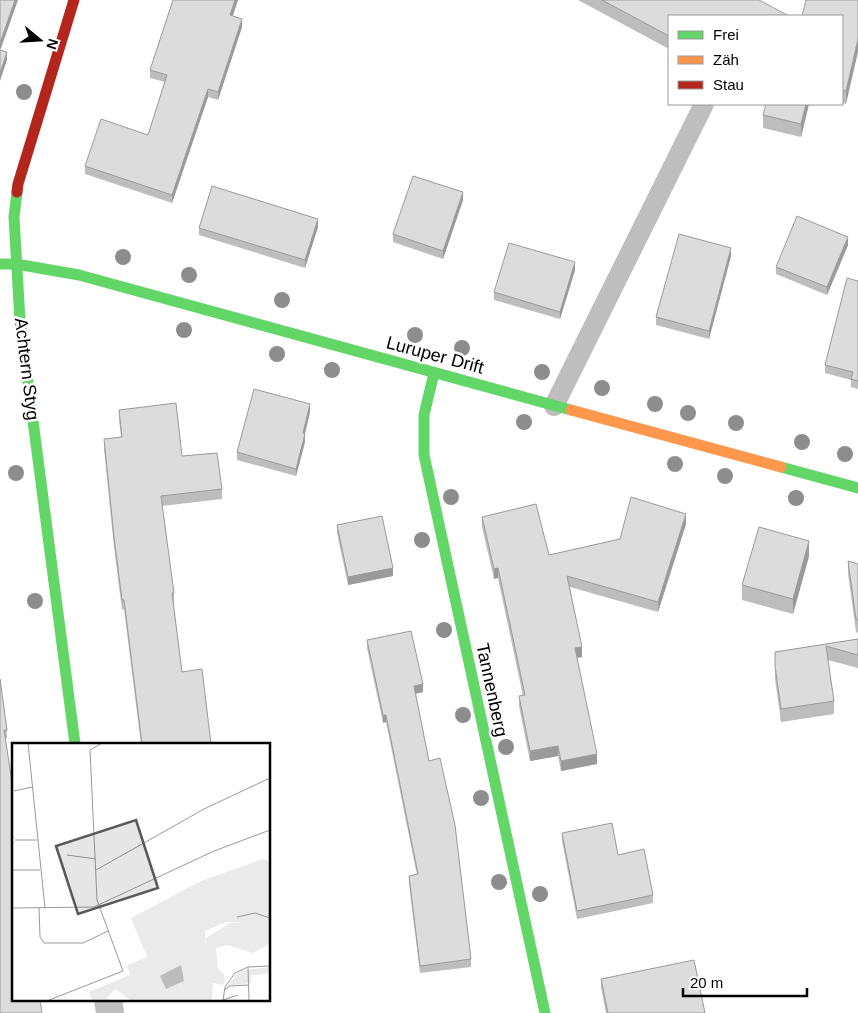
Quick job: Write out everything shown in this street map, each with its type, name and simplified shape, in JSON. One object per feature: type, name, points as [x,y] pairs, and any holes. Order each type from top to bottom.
[{"type":"street","name":"Achtern Styg","points":[[74,0],[18,184],[14,217],[20,321],[75,743]]},
{"type":"street","name":"Luruper Drift","points":[[0,264],[16,264],[79,275],[858,488]]},
{"type":"street","name":"Tannenberg","points":[[434,373],[424,415],[424,455],[545,1013]]},
{"type":"street","points":[[108,1000],[110,1013]]},
{"type":"lane","points":[[554,406],[704,105]]},
{"type":"building","points":[[0,0],[15,0],[0,43]]},
{"type":"building","points":[[173,0],[235,0],[230,15],[242,19],[218,92],[208,89],[172,195],[85,166],[101,119],[148,135],[167,75],[150,70]]},
{"type":"building","points":[[602,0],[759,0],[787,15],[668,15],[668,35]]},
{"type":"building","points":[[806,0],[858,0],[858,39],[846,91],[843,90],[843,15],[802,15]]},
{"type":"building","points":[[0,50],[7,52],[0,73]]},
{"type":"building","points":[[766,105],[806,105],[801,124],[763,115]]},
{"type":"building","points":[[413,176],[463,192],[443,251],[393,234]]},
{"type":"building","points":[[212,186],[318,219],[305,260],[199,228]]},
{"type":"building","points":[[797,216],[848,237],[827,287],[776,267]]},
{"type":"building","points":[[679,234],[731,248],[709,331],[656,317]]},
{"type":"building","points":[[509,243],[575,262],[560,312],[494,292]]},
{"type":"building","points":[[847,278],[858,281],[858,381],[851,379],[853,372],[825,365]]},
{"type":"building","points":[[254,389],[310,404],[296,469],[237,452]]},
{"type":"building","points":[[176,403],[182,456],[217,453],[222,489],[161,496],[182,672],[202,669],[211,743],[142,743],[114,537],[104,439],[122,437],[119,410]]},
{"type":"building","points":[[631,497],[686,514],[658,602],[567,576],[582,647],[575,648],[597,754],[561,761],[558,746],[530,751],[519,696],[525,695],[498,568],[494,569],[482,517],[536,504],[549,555],[620,539]]},
{"type":"building","points":[[382,516],[393,568],[348,577],[337,525]]},
{"type":"building","points":[[759,527],[809,541],[793,599],[742,585]]},
{"type":"building","points":[[848,561],[858,564],[858,620],[856,619]]},
{"type":"building","points":[[411,631],[423,684],[414,686],[429,761],[440,758],[455,825],[471,959],[420,966],[409,876],[418,874],[386,715],[383,715],[367,640]]},
{"type":"building","points":[[858,639],[858,655],[826,646],[834,701],[781,709],[775,652]]},
{"type":"building","points":[[0,679],[7,730],[4,730],[12,782],[12,1000],[40,1000],[42,1013],[0,1013]]},
{"type":"building","points":[[612,823],[618,855],[644,849],[653,895],[577,911],[562,833]]},
{"type":"building","points":[[694,960],[705,1013],[608,1013],[601,979]]},
{"type":"traffic: fast","points":[[17,192],[14,217],[20,321],[75,743]]},
{"type":"traffic: fast","points":[[0,264],[16,264],[79,275],[571,410]]},
{"type":"traffic: fast","points":[[434,373],[424,415],[424,455],[545,1013]]},
{"type":"traffic: fast","points":[[781,467],[858,488]]},
{"type":"traffic: slow","points":[[571,410],[781,467]]},
{"type":"traffic: jam","points":[[17,192],[74,0]]}]
